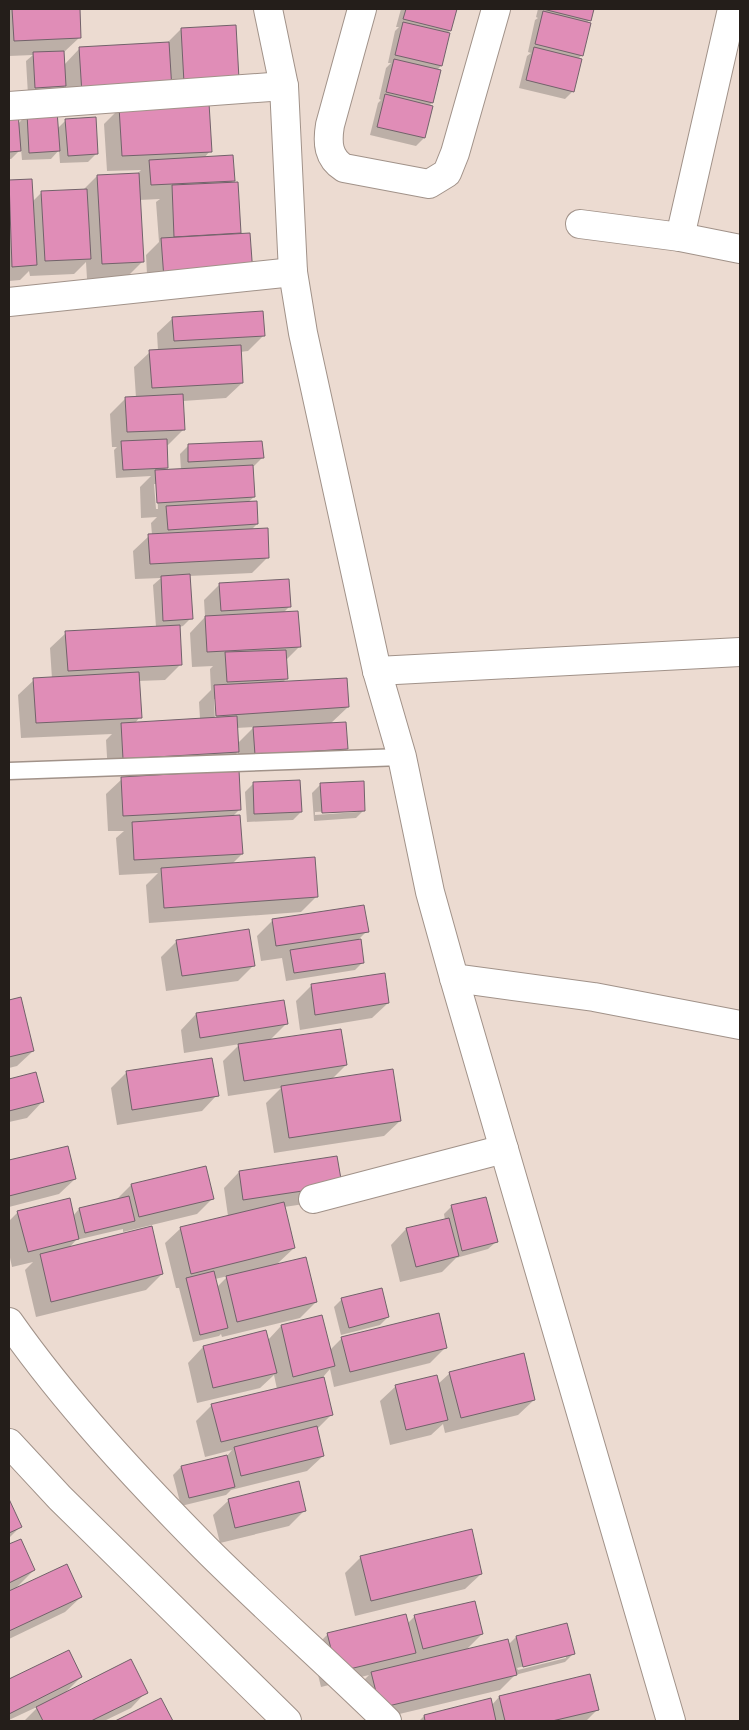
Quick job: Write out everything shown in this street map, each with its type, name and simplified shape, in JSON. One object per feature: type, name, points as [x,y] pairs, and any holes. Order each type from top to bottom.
[{"type":"street","points":[[268,9],[284,86],[293,272],[303,333],[377,671],[402,757],[430,892],[454,978],[671,1721]]},
{"type":"street","points":[[362,9],[330,126],[328,140],[330,151],[338,164],[344,168],[429,184],[447,173],[452,160],[496,9]]},
{"type":"street","points":[[680,237],[732,9]]},
{"type":"street","points":[[9,106],[284,86]]},
{"type":"street","points":[[580,224],[680,237],[740,249]]},
{"type":"street","points":[[9,302],[293,272]]},
{"type":"street","points":[[377,671],[740,652]]},
{"type":"street","points":[[454,978],[594,997],[740,1025]]},
{"type":"street","points":[[313,1199],[504,1148]]},
{"type":"street","points":[[9,1322],[40,1366],[116,1455],[206,1548],[386,1721]]},
{"type":"street","points":[[9,1442],[60,1498],[287,1721]]},
{"type":"lane","points":[[9,771],[402,757]]},
{"type":"building","points":[[12,9],[80,9],[81,38],[14,41]]},
{"type":"building","points":[[406,9],[457,9],[451,31],[403,19]]},
{"type":"building","points":[[543,9],[594,9],[591,21]]},
{"type":"building","points":[[543,11],[591,23],[583,56],[535,44]]},
{"type":"building","points":[[403,22],[450,33],[442,66],[395,55]]},
{"type":"building","points":[[236,25],[239,79],[184,83],[181,28]]},
{"type":"building","points":[[169,42],[172,90],[82,94],[79,47]]},
{"type":"building","points":[[534,47],[582,59],[574,92],[526,80]]},
{"type":"building","points":[[64,51],[66,86],[35,88],[33,52]]},
{"type":"building","points":[[394,59],[441,70],[433,103],[386,92]]},
{"type":"building","points":[[385,94],[433,106],[425,138],[377,127]]},
{"type":"building","points":[[209,103],[212,152],[122,156],[119,107]]},
{"type":"building","points":[[57,111],[60,151],[29,153],[27,113]]},
{"type":"building","points":[[9,113],[18,113],[21,151],[9,152]]},
{"type":"building","points":[[96,117],[98,154],[68,156],[65,119]]},
{"type":"building","points":[[233,155],[235,181],[151,185],[149,160]]},
{"type":"building","points":[[139,173],[144,262],[102,264],[97,175]]},
{"type":"building","points":[[32,179],[37,265],[12,267],[9,180]]},
{"type":"building","points":[[238,182],[241,233],[174,237],[172,185]]},
{"type":"building","points":[[87,189],[91,259],[45,261],[41,191]]},
{"type":"building","points":[[250,233],[253,274],[164,279],[161,238]]},
{"type":"building","points":[[263,311],[265,336],[174,341],[172,317]]},
{"type":"building","points":[[241,345],[243,383],[152,388],[149,350]]},
{"type":"building","points":[[183,394],[185,430],[127,432],[125,397]]},
{"type":"building","points":[[167,439],[168,468],[123,470],[121,441]]},
{"type":"building","points":[[262,441],[264,458],[188,462],[188,444]]},
{"type":"building","points":[[253,465],[255,497],[157,503],[155,470]]},
{"type":"building","points":[[257,501],[258,524],[168,530],[166,506]]},
{"type":"building","points":[[268,528],[269,558],[150,564],[148,534]]},
{"type":"building","points":[[190,574],[193,619],[163,621],[161,576]]},
{"type":"building","points":[[289,579],[291,607],[221,611],[219,583]]},
{"type":"building","points":[[298,611],[301,647],[207,652],[205,616]]},
{"type":"building","points":[[180,625],[182,665],[68,671],[65,631]]},
{"type":"building","points":[[286,650],[288,679],[227,682],[225,652]]},
{"type":"building","points":[[139,672],[142,718],[36,723],[33,678]]},
{"type":"building","points":[[347,678],[349,707],[216,716],[214,685]]},
{"type":"building","points":[[237,716],[239,752],[123,759],[121,723]]},
{"type":"building","points":[[346,722],[348,749],[255,755],[253,727]]},
{"type":"building","points":[[239,770],[241,810],[123,816],[121,777]]},
{"type":"building","points":[[300,780],[302,812],[254,814],[253,782]]},
{"type":"building","points":[[364,781],[365,811],[322,813],[320,783]]},
{"type":"building","points":[[240,815],[243,854],[134,860],[132,822]]},
{"type":"building","points":[[315,857],[318,897],[164,908],[161,868]]},
{"type":"building","points":[[364,905],[369,932],[276,946],[272,919]]},
{"type":"building","points":[[249,929],[255,966],[182,976],[176,940]]},
{"type":"building","points":[[361,939],[364,963],[294,973],[290,950]]},
{"type":"building","points":[[385,973],[389,1003],[315,1015],[311,984]]},
{"type":"building","points":[[21,997],[34,1051],[9,1057],[9,1000]]},
{"type":"building","points":[[284,1000],[288,1024],[200,1038],[196,1013]]},
{"type":"building","points":[[341,1029],[347,1065],[244,1081],[238,1044]]},
{"type":"building","points":[[212,1058],[219,1096],[132,1110],[126,1071]]},
{"type":"building","points":[[393,1069],[401,1121],[289,1138],[281,1086]]},
{"type":"building","points":[[36,1072],[44,1102],[9,1111],[9,1079]]},
{"type":"building","points":[[68,1146],[76,1179],[9,1196],[9,1160]]},
{"type":"building","points":[[337,1156],[342,1185],[243,1200],[239,1171]]},
{"type":"building","points":[[206,1166],[214,1199],[139,1217],[131,1184]]},
{"type":"building","points":[[129,1196],[135,1221],[85,1233],[79,1208]]},
{"type":"building","points":[[486,1197],[498,1242],[462,1251],[451,1205]]},
{"type":"building","points":[[70,1198],[79,1239],[28,1252],[17,1211]]},
{"type":"building","points":[[284,1202],[295,1248],[191,1274],[180,1227]]},
{"type":"building","points":[[449,1218],[459,1256],[416,1267],[406,1228]]},
{"type":"building","points":[[152,1226],[163,1274],[51,1302],[40,1254]]},
{"type":"building","points":[[306,1257],[317,1302],[237,1322],[226,1276]]},
{"type":"building","points":[[214,1271],[228,1328],[200,1335],[186,1278]]},
{"type":"building","points":[[382,1288],[389,1317],[349,1328],[341,1298]]},
{"type":"building","points":[[439,1313],[447,1348],[350,1372],[341,1337]]},
{"type":"building","points":[[322,1315],[335,1366],[293,1377],[281,1325]]},
{"type":"building","points":[[266,1330],[277,1373],[213,1388],[203,1346]]},
{"type":"building","points":[[524,1353],[535,1400],[461,1418],[449,1372]]},
{"type":"building","points":[[437,1375],[448,1420],[406,1430],[395,1385]]},
{"type":"building","points":[[324,1377],[333,1415],[221,1442],[211,1404]]},
{"type":"building","points":[[317,1426],[324,1456],[241,1476],[234,1447]]},
{"type":"building","points":[[227,1455],[235,1487],[189,1498],[181,1466]]},
{"type":"building","points":[[299,1481],[306,1511],[235,1528],[228,1499]]},
{"type":"building","points":[[9,1499],[22,1527],[9,1533]]},
{"type":"building","points":[[472,1529],[482,1574],[371,1601],[360,1556]]},
{"type":"building","points":[[21,1539],[35,1570],[9,1583],[9,1544]]},
{"type":"building","points":[[67,1564],[82,1597],[9,1631],[9,1591]]},
{"type":"building","points":[[475,1601],[483,1634],[423,1649],[414,1615]]},
{"type":"building","points":[[406,1614],[416,1653],[337,1672],[327,1633]]},
{"type":"building","points":[[567,1623],[575,1654],[523,1667],[516,1636]]},
{"type":"building","points":[[508,1639],[517,1675],[380,1708],[371,1672]]},
{"type":"building","points":[[69,1650],[82,1677],[9,1714],[9,1679]]},
{"type":"building","points":[[131,1659],[148,1693],[91,1721],[43,1721],[36,1707]]},
{"type":"building","points":[[590,1674],[599,1710],[552,1721],[505,1721],[499,1696]]},
{"type":"building","points":[[161,1698],[173,1721],[115,1721]]},
{"type":"building","points":[[491,1698],[496,1721],[425,1721],[424,1715]]}]
